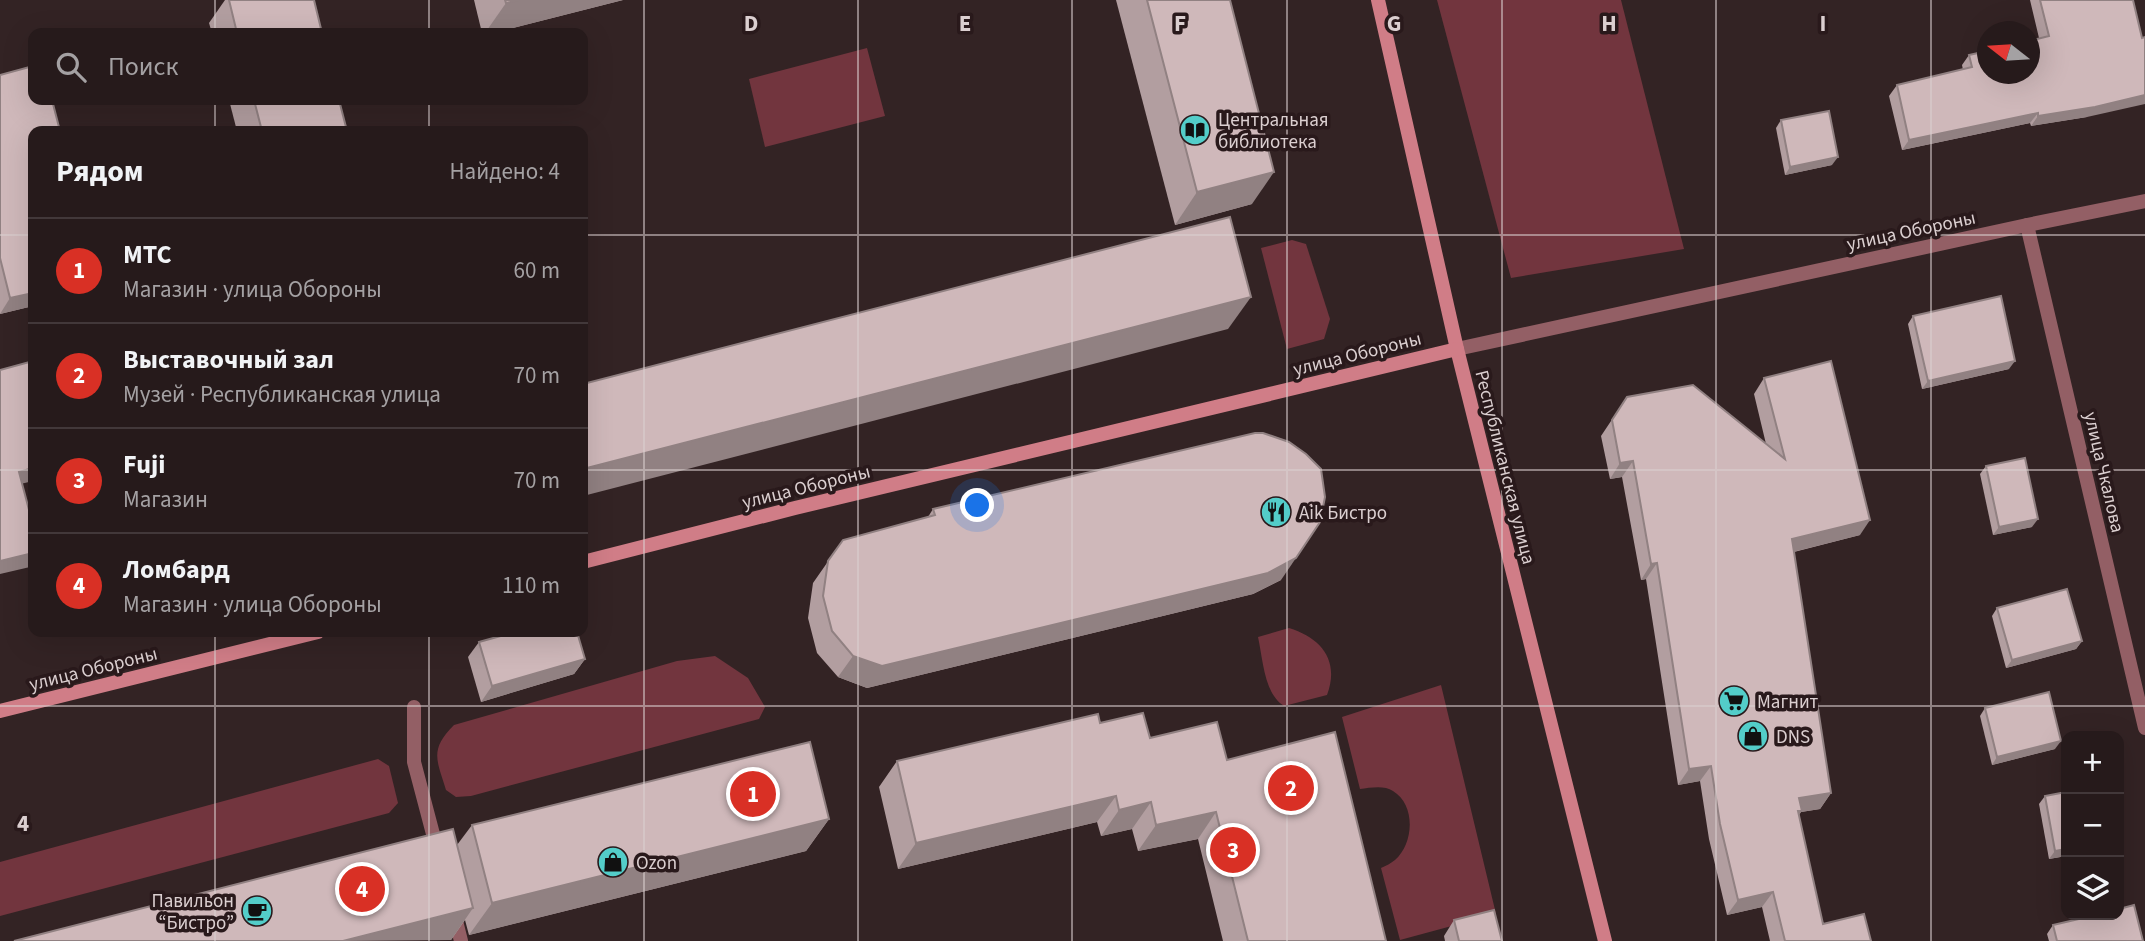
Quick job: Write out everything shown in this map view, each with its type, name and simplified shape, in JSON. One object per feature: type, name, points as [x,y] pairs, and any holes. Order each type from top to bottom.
[{"type":"street","name":"Республиканская улица","points":[[1378,0],[1457,348],[1605,941]]},
{"type":"street","name":"улица Обороны","points":[[588,561],[822,501],[1457,348],[2145,201]]},
{"type":"street","name":"улица Чкалова","points":[[2027,225],[2145,728]]},
{"type":"street","name":"улица Обороны","points":[[0,711],[298,637]]},
{"type":"street","points":[[414,707],[414,762],[442,868]]},
{"type":"street","points":[[452,904],[461,941]]},
{"type":"shaded area","points":[[1437,0],[1621,0],[1684,249],[1511,278]]},
{"type":"shaded area","points":[[867,48],[885,116],[765,147],[749,79]]},
{"type":"shaded area","points":[[1292,240],[1306,244],[1330,319],[1324,339],[1287,349],[1261,248]]},
{"type":"shaded area","points":[[1289,628],[1319,644],[1329,661],[1331,671],[1327,695],[1284,706],[1268,685],[1258,637]]},
{"type":"shaded area","points":[[715,656],[748,678],[765,707],[759,719],[471,796],[456,797],[446,790],[437,756],[441,741],[454,725],[677,661]]},
{"type":"shaded area","points":[[1441,685],[1496,914],[1400,940],[1381,868],[1395,860],[1406,844],[1409,815],[1406,805],[1393,791],[1381,787],[1360,789],[1342,717]]},
{"type":"shaded area","points":[[378,759],[389,766],[398,803],[389,813],[0,916],[0,862]]},
{"type":"building","points":[[229,0],[314,0],[321,28],[236,28]]},
{"type":"building","points":[[1147,0],[1230,0],[1274,172],[1197,192]]},
{"type":"building","points":[[2040,0],[2133,0],[2142,38],[2145,37],[2145,95],[2095,107],[2038,116],[2038,113],[1909,140],[1897,85],[1972,67],[1969,55],[1977,53],[1977,84],[2040,84],[2040,38],[2049,36]]},
{"type":"building","points":[[28,67],[28,105],[53,105],[59,126],[28,126],[28,294],[10,298],[0,258],[0,75]]},
{"type":"building","points":[[255,105],[340,105],[346,126],[261,126]]},
{"type":"building","points":[[1829,111],[1838,157],[1790,167],[1781,120]]},
{"type":"building","points":[[1230,217],[1251,297],[588,468],[588,383]]},
{"type":"building","points":[[2001,296],[2015,361],[1928,381],[1913,316]]},
{"type":"building","points":[[1831,361],[1870,520],[1792,539],[1831,793],[1799,798],[1802,811],[1798,811],[1823,924],[1864,914],[1871,941],[1785,941],[1773,892],[1738,900],[1720,824],[1711,766],[1689,769],[1657,563],[1651,564],[1633,461],[1620,463],[1612,420],[1627,397],[1693,385],[1785,459],[1764,378]]},
{"type":"building","points":[[28,362],[28,469],[19,472],[28,506],[28,554],[0,561],[0,370]]},
{"type":"building","points":[[1255,433],[1289,442],[1306,454],[1321,469],[1325,497],[1320,522],[1296,558],[1268,573],[882,666],[853,656],[832,631],[823,596],[828,561],[843,540],[935,515],[933,509]]},
{"type":"building","points":[[2025,458],[2038,519],[1999,527],[1986,466]]},
{"type":"building","points":[[2067,589],[2082,641],[2012,660],[1997,608]]},
{"type":"building","points":[[497,637],[578,637],[585,659],[492,686],[479,642]]},
{"type":"building","points":[[2049,692],[2061,741],[1997,757],[1985,708]]},
{"type":"building","points":[[1143,713],[1150,738],[1217,722],[1227,760],[1335,732],[1386,941],[1248,941],[1216,812],[1156,825],[1151,802],[1119,810],[1116,796],[916,843],[897,761],[1098,714],[1100,723]]},
{"type":"building","points":[[810,742],[829,819],[492,903],[472,825]]},
{"type":"building","points":[[2061,793],[2061,850],[2055,851],[2045,796]]},
{"type":"building","points":[[453,829],[473,908],[343,941],[14,941]]},
{"type":"building","points":[[2134,905],[2143,941],[2057,941],[2053,925],[2074,920],[2124,920],[2124,908]]},
{"type":"building","points":[[1494,910],[1502,941],[1459,941],[1454,920]]},
{"type":"place","name":"Центральная библиотека","points":[[1195,130]]},
{"type":"place","name":"Aik Бистро","points":[[1276,512]]},
{"type":"place","name":"Магнит","points":[[1734,701]]},
{"type":"place","name":"DNS","points":[[1753,736]]},
{"type":"place","name":"Выставочный зал","points":[[1291,788]]},
{"type":"place","name":"МТС","points":[[753,794]]},
{"type":"place","name":"Fuji","points":[[1233,850]]},
{"type":"place","name":"Ozon","points":[[613,862]]},
{"type":"place","name":"Ломбард","points":[[362,889]]},
{"type":"place","name":"Павильон “Бистро”","points":[[257,911]]}]
